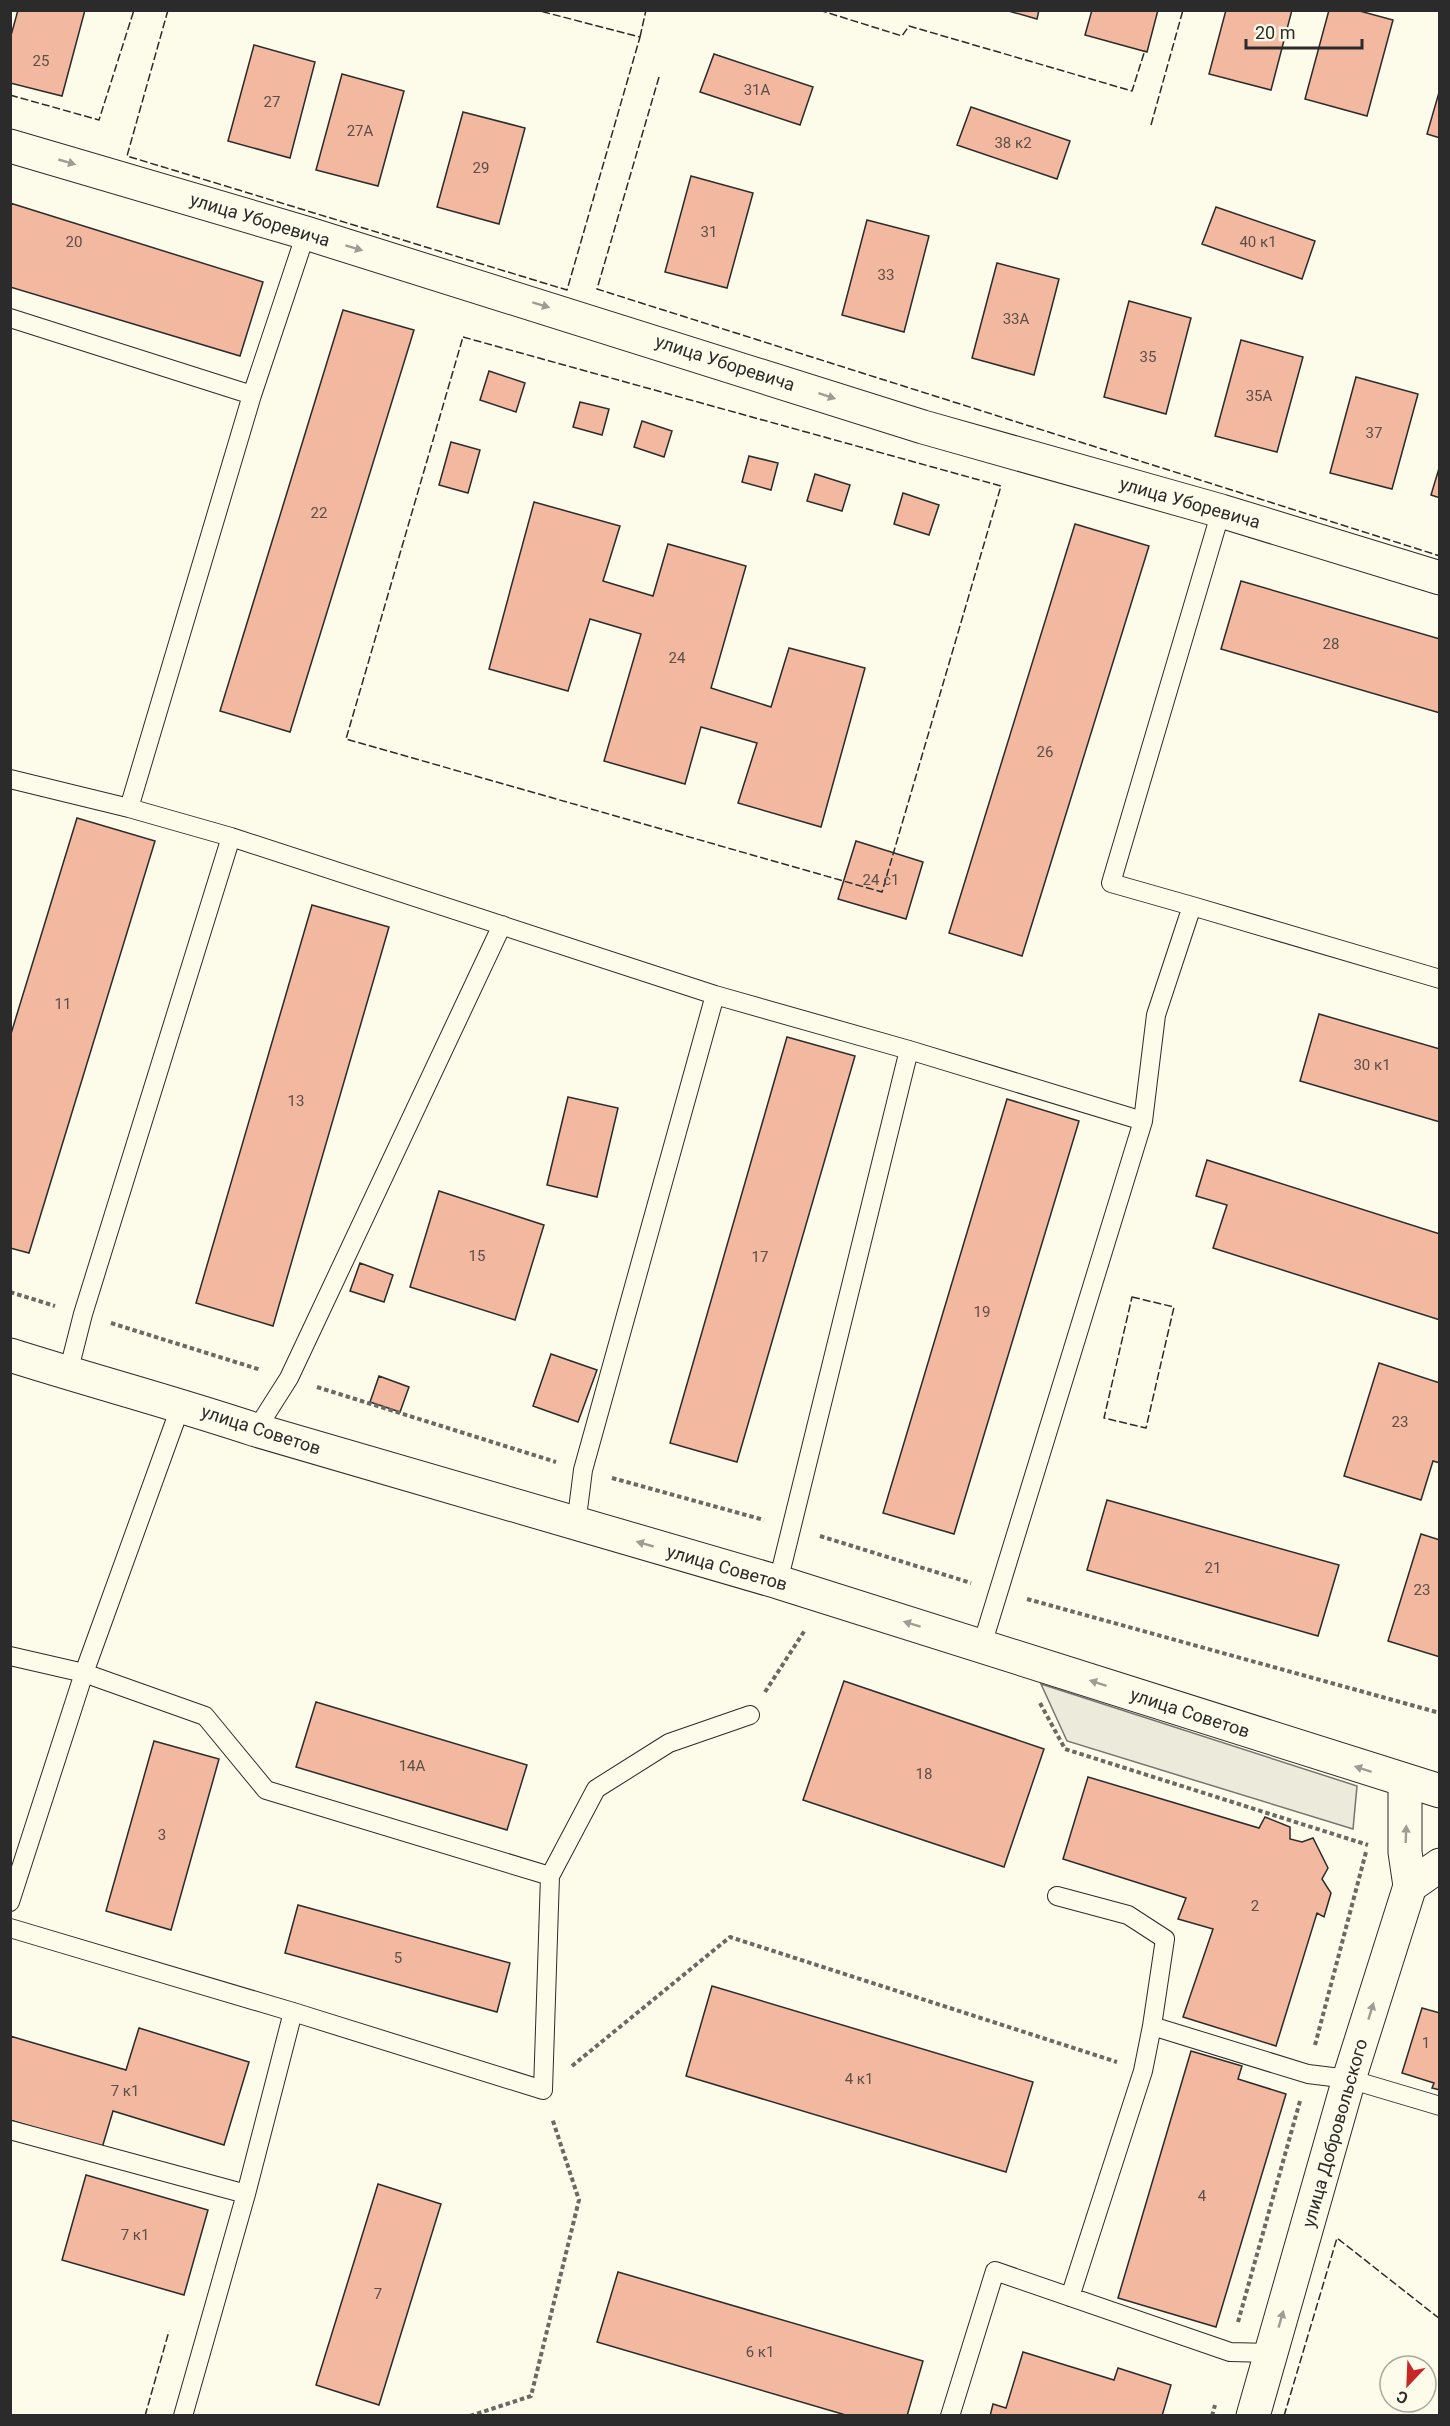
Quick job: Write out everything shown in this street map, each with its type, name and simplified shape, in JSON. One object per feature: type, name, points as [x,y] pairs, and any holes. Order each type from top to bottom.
[{"type":"street","name":"улица Уборевича","points":[[10,146],[306,233],[923,427],[1221,511],[1440,578]]},
{"type":"street","name":"улица Советов","points":[[10,1355],[576,1525],[778,1582],[982,1645],[1405,1782],[1440,1791]]},
{"type":"street","points":[[1405,1782],[1405,1852],[1410,1886],[1440,1865]]},
{"type":"street","name":"улица Добровольского","points":[[1253,2415],[1349,2079],[1410,1886]]},
{"type":"lane","points":[[129,807],[252,395],[306,233]]},
{"type":"lane","points":[[10,318],[252,395]]},
{"type":"lane","points":[[1221,511],[1111,884],[1440,979]]},
{"type":"lane","points":[[10,779],[129,807],[231,837],[714,995],[909,1050],[1143,1121]]},
{"type":"lane","points":[[68,1374],[83,1314],[231,837]]},
{"type":"lane","points":[[982,1645],[1143,1121],[1156,1015],[1192,906]]},
{"type":"lane","points":[[256,1430],[289,1378],[502,925]]},
{"type":"lane","points":[[576,1525],[583,1470],[714,995]]},
{"type":"lane","points":[[778,1582],[909,1050]]},
{"type":"lane","points":[[10,1902],[84,1673],[181,1405]]},
{"type":"lane","points":[[10,1656],[84,1673],[206,1716],[266,1790],[550,1876]]},
{"type":"lane","points":[[10,1928],[293,2012],[543,2090],[550,1876],[596,1790],[669,1743],[750,1715]]},
{"type":"lane","points":[[1057,1896],[1128,1915],[1165,1939],[1143,2071],[1070,2297]]},
{"type":"lane","points":[[183,2415],[246,2194],[293,2012]]},
{"type":"lane","points":[[1152,2026],[1308,2074],[1349,2079],[1440,2106]]},
{"type":"lane","points":[[10,2130],[246,2194]]},
{"type":"lane","points":[[950,2415],[995,2271],[1230,2352],[1271,2353]]},
{"type":"path","points":[[10,1292],[583,1470],[791,1527],[998,1591],[1440,1713]]},
{"type":"path","points":[[750,1715],[807,1626]]},
{"type":"path","points":[[1039,1701],[1065,1749],[1368,1845],[1308,2074],[1212,2415]]},
{"type":"path","points":[[470,2415],[531,2396],[579,2200],[543,2090],[730,1937],[1143,2071]]},
{"type":"shaded area","points":[[1041,1684],[1357,1786],[1353,1829],[1067,1741]]},
{"type":"building","points":[[18,10],[85,10],[62,96],[10,83],[10,39]]},
{"type":"building","points":[[1005,10],[1039,10],[1037,19]]},
{"type":"building","points":[[1092,10],[1158,10],[1147,52],[1085,35]]},
{"type":"building","points":[[1226,10],[1292,10],[1271,90],[1209,74]]},
{"type":"building","points":[[1329,10],[1356,10],[1393,20],[1367,116],[1305,99]]},
{"type":"building","points":[[254,45],[315,62],[290,158],[228,141]]},
{"type":"building","points":[[714,54],[813,87],[800,125],[700,92]]},
{"type":"building","points":[[342,74],[404,91],[378,186],[316,170]]},
{"type":"building","points":[[1440,89],[1440,138],[1427,134]]},
{"type":"building","points":[[971,107],[1070,141],[1057,179],[957,145]]},
{"type":"building","points":[[463,112],[525,128],[499,224],[437,207]]},
{"type":"building","points":[[691,176],[753,193],[727,288],[665,272]]},
{"type":"building","points":[[10,203],[263,282],[240,356],[10,287]]},
{"type":"building","points":[[1216,207],[1315,241],[1302,279],[1202,244]]},
{"type":"building","points":[[867,220],[929,236],[904,332],[842,315]]},
{"type":"building","points":[[997,263],[1059,279],[1034,375],[972,358]]},
{"type":"building","points":[[1129,301],[1191,318],[1166,414],[1104,397]]},
{"type":"building","points":[[343,310],[414,330],[290,732],[220,711]]},
{"type":"building","points":[[1241,340],[1303,357],[1277,452],[1215,436]]},
{"type":"building","points":[[489,371],[525,383],[516,412],[480,400]]},
{"type":"building","points":[[1356,377],[1418,394],[1392,489],[1330,473]]},
{"type":"building","points":[[580,402],[609,409],[602,435],[573,427]]},
{"type":"building","points":[[642,421],[672,431],[664,457],[634,447]]},
{"type":"building","points":[[451,442],[480,450],[468,493],[439,485]]},
{"type":"building","points":[[749,456],[778,463],[771,490],[742,482]]},
{"type":"building","points":[[1440,465],[1440,498],[1431,495]]},
{"type":"building","points":[[815,474],[850,485],[842,511],[807,501]]},
{"type":"building","points":[[903,493],[939,505],[929,535],[894,524]]},
{"type":"building","points":[[534,502],[620,526],[603,581],[653,596],[668,544],[746,566],[711,688],[771,707],[789,648],[865,668],[821,827],[738,803],[757,743],[701,727],[685,784],[604,761],[641,634],[590,619],[568,691],[489,669]]},
{"type":"building","points":[[1075,524],[1149,546],[1022,956],[949,933]]},
{"type":"building","points":[[1241,581],[1440,639],[1440,713],[1221,649]]},
{"type":"building","points":[[77,818],[155,841],[29,1253],[10,1248],[10,1037]]},
{"type":"building","points":[[856,841],[923,862],[906,919],[838,899]]},
{"type":"building","points":[[312,905],[389,927],[273,1326],[196,1303]]},
{"type":"building","points":[[1319,1014],[1440,1049],[1440,1122],[1300,1081]]},
{"type":"building","points":[[787,1037],[855,1056],[737,1462],[670,1443]]},
{"type":"building","points":[[568,1097],[618,1108],[597,1197],[547,1185]]},
{"type":"building","points":[[1007,1099],[1079,1121],[954,1534],[883,1513]]},
{"type":"building","points":[[1207,1160],[1440,1234],[1440,1320],[1213,1248],[1227,1205],[1196,1196]]},
{"type":"building","points":[[439,1191],[544,1225],[515,1320],[410,1287]]},
{"type":"building","points":[[360,1263],[393,1275],[384,1302],[350,1291]]},
{"type":"building","points":[[551,1354],[597,1370],[578,1422],[533,1406]]},
{"type":"building","points":[[1379,1363],[1440,1383],[1440,1463],[1433,1461],[1421,1500],[1344,1476]]},
{"type":"building","points":[[379,1376],[409,1387],[400,1412],[370,1402]]},
{"type":"building","points":[[1107,1500],[1339,1565],[1318,1636],[1087,1570]]},
{"type":"building","points":[[1421,1534],[1440,1540],[1440,1657],[1388,1641]]},
{"type":"building","points":[[844,1681],[1044,1749],[1004,1867],[803,1800]]},
{"type":"building","points":[[316,1702],[527,1765],[507,1830],[296,1767]]},
{"type":"building","points":[[154,1741],[219,1759],[171,1930],[106,1911]]},
{"type":"building","points":[[1088,1777],[1259,1828],[1265,1817],[1290,1827],[1290,1839],[1302,1842],[1313,1838],[1328,1868],[1322,1879],[1331,1893],[1324,1917],[1317,1913],[1276,2046],[1183,2017],[1213,1929],[1178,1919],[1186,1898],[1063,1859]]},
{"type":"building","points":[[298,1905],[510,1963],[497,2012],[285,1953]]},
{"type":"building","points":[[712,1986],[1033,2082],[1006,2172],[686,2076]]},
{"type":"building","points":[[1422,2008],[1440,2013],[1440,2090],[1432,2088],[1434,2083],[1402,2073]]},
{"type":"building","points":[[139,2028],[249,2062],[224,2145],[113,2111],[102,2148],[10,2120],[10,2036],[126,2070]]},
{"type":"building","points":[[1191,2051],[1242,2066],[1238,2079],[1286,2094],[1216,2327],[1118,2298]]},
{"type":"building","points":[[86,2175],[208,2210],[184,2295],[62,2260]]},
{"type":"building","points":[[378,2184],[441,2204],[379,2405],[316,2385]]},
{"type":"building","points":[[618,2272],[923,2361],[907,2416],[849,2416],[597,2342]]},
{"type":"building","points":[[1023,2352],[1114,2380],[1118,2368],[1171,2385],[1162,2416],[990,2416],[993,2404],[1006,2408]]},
{"type":"fence","points":[[10,95],[99,120],[134,10]]},
{"type":"fence","points":[[168,10],[127,156],[567,290],[640,37],[536,10]]},
{"type":"fence","points":[[640,37],[646,10]]},
{"type":"fence","points":[[819,10],[902,36],[909,26],[1132,91],[1145,50]]},
{"type":"fence","points":[[1151,125],[1183,10]]},
{"type":"fence","points":[[659,77],[597,289],[1440,556]]},
{"type":"fence","points":[[463,337],[1001,486],[882,892],[346,739],[463,337]]},
{"type":"fence","points":[[1132,1297],[1174,1307],[1146,1428],[1104,1418],[1132,1297]]},
{"type":"fence","points":[[1284,2416],[1337,2238],[1440,2319]]},
{"type":"fence","points":[[145,2416],[169,2331]]}]
